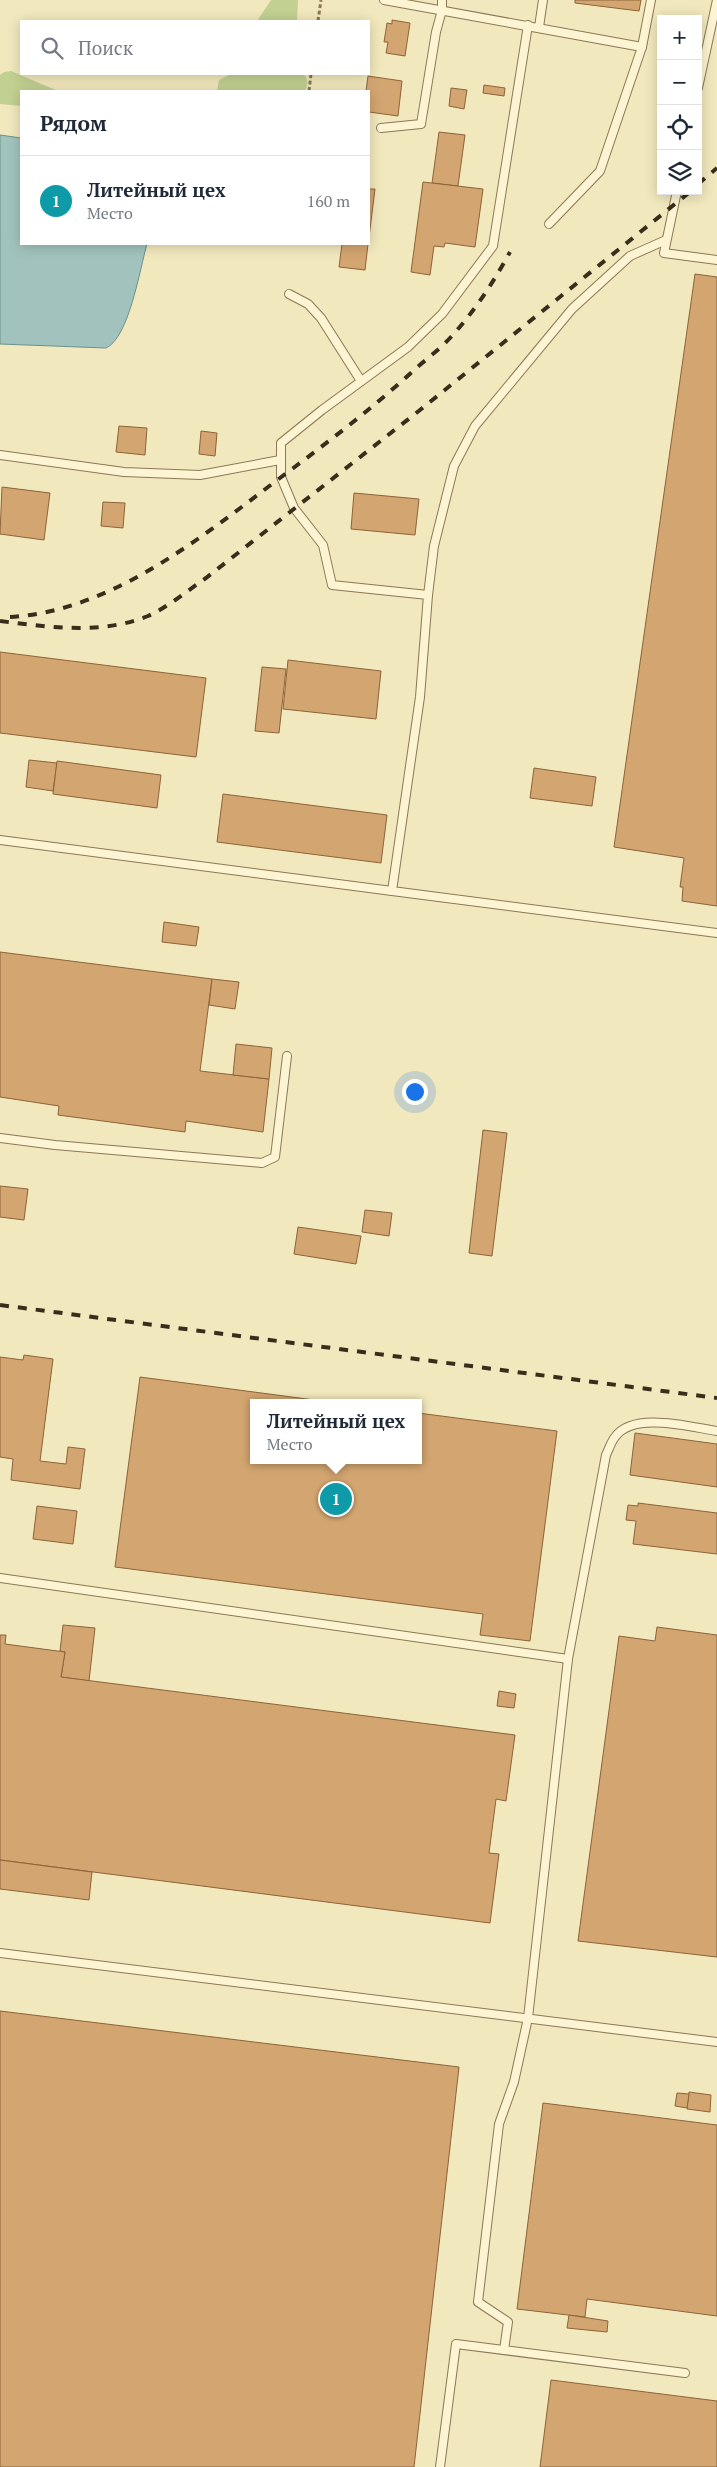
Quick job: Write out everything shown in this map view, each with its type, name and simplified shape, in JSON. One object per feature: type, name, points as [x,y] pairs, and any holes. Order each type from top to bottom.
[{"type":"lane","points":[[384,0],[642,47]]},
{"type":"lane","points":[[381,128],[421,124],[436,32],[442,10],[442,0]]},
{"type":"lane","points":[[540,27],[543,0]]},
{"type":"lane","points":[[549,224],[600,170],[642,47],[651,0]]},
{"type":"lane","points":[[702,69],[717,0]]},
{"type":"lane","points":[[428,594],[332,585],[324,546],[294,508],[281,477],[281,443],[408,347],[442,314],[493,246],[528,25]]},
{"type":"lane","points":[[676,195],[664,253],[717,260]]},
{"type":"lane","points":[[392,891],[420,697],[428,594],[434,546],[454,466],[475,426],[572,309],[630,256],[666,240]]},
{"type":"lane","points":[[289,294],[308,304],[321,318],[361,382]]},
{"type":"lane","points":[[0,455],[124,472],[200,476],[280,460]]},
{"type":"lane","points":[[0,840],[717,932]]},
{"type":"lane","points":[[0,1138],[55,1145],[262,1163],[275,1157],[287,1056]]},
{"type":"lane","points":[[504,2350],[508,2322],[478,2302],[499,2124],[514,2082],[528,2018],[568,1659],[606,1455],[615,1436],[628,1426],[646,1422],[717,1431]]},
{"type":"lane","points":[[0,1578],[568,1659]]},
{"type":"lane","points":[[0,1954],[717,2042]]},
{"type":"lane","points":[[440,2467],[456,2344],[685,2373]]},
{"type":"path","points":[[318,20],[320,0]]},
{"type":"path","points":[[309,90],[311,75]]},
{"type":"green space","points":[[271,0],[298,0],[297,20],[258,20]]},
{"type":"green space","points":[[11,71],[56,90],[20,90],[20,106],[0,104],[0,75]]},
{"type":"green space","points":[[229,75],[304,75],[307,84],[305,90],[217,90],[219,80]]},
{"type":"water","points":[[0,135],[20,138],[20,245],[147,245],[127,317],[114,342],[106,348],[0,344]]},
{"type":"building","points":[[575,0],[641,0],[639,11],[575,3]]},
{"type":"building","points":[[392,20],[410,23],[405,56],[386,53],[388,42],[384,42],[387,23],[392,24]]},
{"type":"building","points":[[368,76],[402,81],[398,116],[370,112],[370,90],[366,90]]},
{"type":"building","points":[[484,85],[505,88],[504,96],[483,93]]},
{"type":"building","points":[[451,88],[467,90],[464,109],[449,106]]},
{"type":"building","points":[[439,132],[465,135],[458,186],[432,183]]},
{"type":"building","points":[[423,182],[483,189],[475,247],[445,243],[444,247],[434,246],[430,275],[411,272]]},
{"type":"building","points":[[370,189],[375,189],[370,229]]},
{"type":"building","points":[[342,245],[368,245],[365,270],[339,267]]},
{"type":"building","points":[[695,274],[717,277],[717,906],[682,901],[683,887],[680,887],[684,858],[614,847]]},
{"type":"building","points":[[119,426],[147,428],[145,455],[116,452]]},
{"type":"building","points":[[201,431],[217,433],[215,456],[199,454]]},
{"type":"building","points":[[2,487],[50,493],[44,540],[0,534]]},
{"type":"building","points":[[354,493],[419,499],[415,535],[351,529]]},
{"type":"building","points":[[103,502],[125,503],[123,528],[101,526]]},
{"type":"building","points":[[0,652],[206,678],[196,757],[0,733]]},
{"type":"building","points":[[288,660],[381,671],[376,719],[283,709]]},
{"type":"building","points":[[262,667],[286,669],[279,733],[255,731]]},
{"type":"building","points":[[29,760],[57,763],[53,791],[26,787]]},
{"type":"building","points":[[57,761],[161,775],[157,808],[53,794]]},
{"type":"building","points":[[534,768],[596,777],[592,806],[530,798]]},
{"type":"building","points":[[223,794],[387,815],[381,863],[217,842]]},
{"type":"building","points":[[164,922],[199,927],[196,946],[162,942]]},
{"type":"building","points":[[0,952],[212,979],[200,1071],[269,1079],[263,1132],[186,1121],[185,1132],[58,1115],[59,1106],[0,1097]]},
{"type":"building","points":[[212,979],[239,982],[235,1009],[209,1005]]},
{"type":"building","points":[[236,1044],[272,1048],[269,1079],[233,1075]]},
{"type":"building","points":[[483,1130],[507,1133],[492,1256],[469,1253]]},
{"type":"building","points":[[0,1186],[28,1189],[24,1220],[0,1217]]},
{"type":"building","points":[[365,1210],[392,1213],[389,1236],[362,1232]]},
{"type":"building","points":[[298,1227],[361,1236],[356,1264],[294,1254]]},
{"type":"building","points":[[24,1355],[53,1359],[40,1461],[66,1464],[68,1447],[85,1449],[80,1489],[11,1480],[13,1459],[0,1457],[0,1357],[23,1360]]},
{"type":"building","points":[[140,1377],[307,1399],[250,1399],[250,1464],[422,1464],[422,1414],[557,1431],[530,1641],[480,1635],[483,1614],[115,1567]]},
{"type":"building","points":[[635,1433],[717,1444],[717,1487],[630,1475]]},
{"type":"building","points":[[638,1503],[717,1513],[717,1554],[633,1544],[636,1521],[626,1520],[628,1505],[638,1506]]},
{"type":"building","points":[[37,1506],[77,1511],[73,1544],[33,1539]]},
{"type":"building","points":[[63,1625],[95,1628],[89,1681],[61,1677],[65,1652],[60,1651]]},
{"type":"building","points":[[657,1627],[717,1635],[717,1957],[578,1941],[619,1636],[655,1641]]},
{"type":"building","points":[[0,1635],[6,1635],[5,1644],[65,1652],[61,1677],[515,1735],[506,1801],[496,1799],[489,1853],[499,1854],[490,1923],[0,1860]]},
{"type":"building","points":[[499,1691],[516,1694],[514,1708],[497,1706]]},
{"type":"building","points":[[0,1860],[92,1872],[89,1900],[0,1889]]},
{"type":"building","points":[[0,2011],[459,2067],[414,2467],[0,2467]]},
{"type":"building","points":[[689,2092],[711,2095],[710,2112],[687,2109]]},
{"type":"building","points":[[677,2093],[689,2094],[687,2108],[675,2106]]},
{"type":"building","points":[[543,2103],[717,2125],[717,2316],[587,2299],[585,2317],[517,2309]]},
{"type":"building","points":[[569,2315],[608,2321],[607,2332],[567,2328]]},
{"type":"building","points":[[551,2380],[717,2401],[717,2467],[540,2467]]},
{"type":"railway","points":[[702,181],[717,168]]},
{"type":"railway","points":[[0,621],[56,627],[93,628],[130,622],[148,616],[163,608],[206,578],[420,410],[686,195]]},
{"type":"railway","points":[[10,617],[50,611],[88,600],[126,583],[162,562],[231,515],[356,420],[441,347],[475,308],[510,252]]},
{"type":"railway","points":[[0,1305],[717,1398]]},
{"type":"place","name":"Литейный цех","points":[[336,1499]]}]
